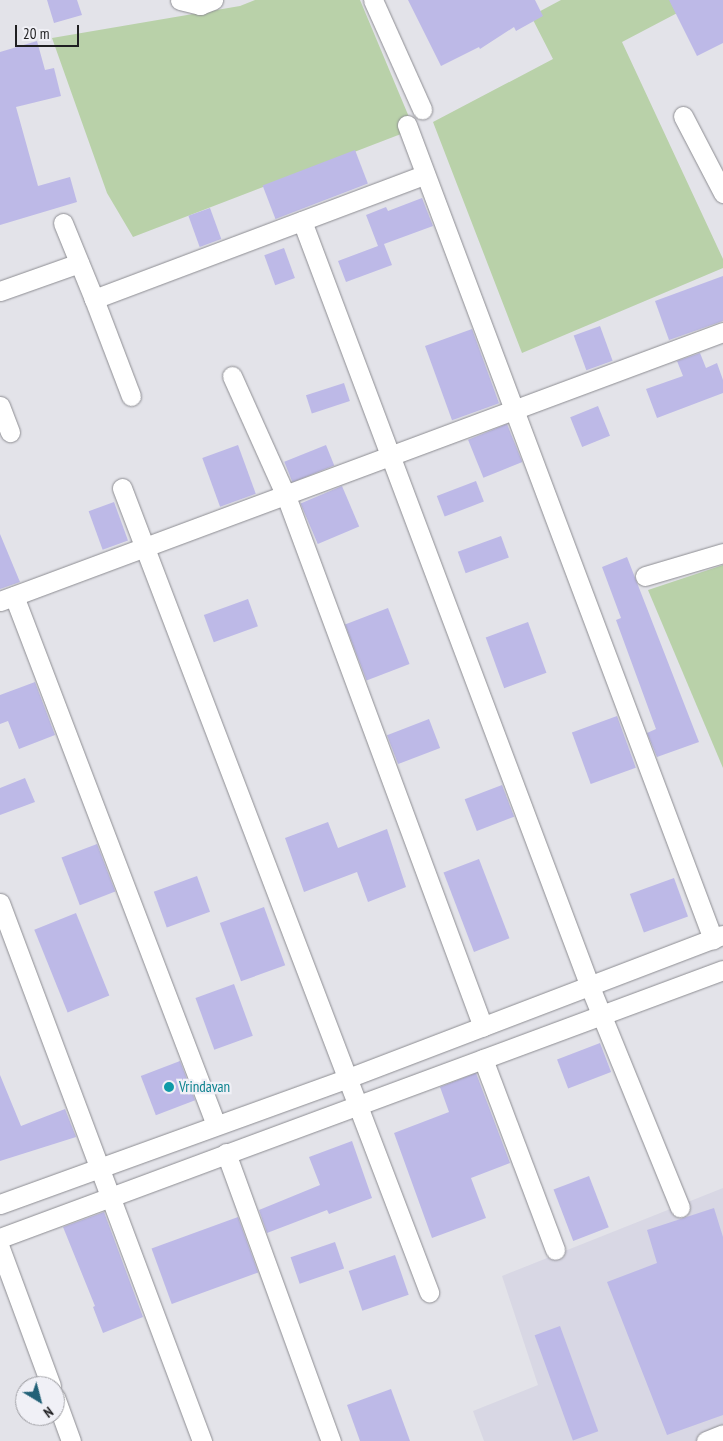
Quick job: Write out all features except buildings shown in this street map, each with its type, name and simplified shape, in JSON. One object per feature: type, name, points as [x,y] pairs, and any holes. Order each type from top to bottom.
[{"type":"street","points":[[180,0],[200,5],[213,0]]},
{"type":"street","points":[[373,0],[422,109]]},
{"type":"street","points":[[683,116],[723,193]]},
{"type":"street","points":[[0,1204],[348,1078],[718,937],[513,411],[407,125]]},
{"type":"street","points":[[94,299],[424,175]]},
{"type":"street","points":[[302,221],[590,987],[680,1207]]},
{"type":"street","points":[[63,223],[131,396]]},
{"type":"street","points":[[0,291],[79,263]]},
{"type":"street","points":[[216,1125],[7,599],[723,332]]},
{"type":"street","points":[[232,376],[286,496],[483,1027]]},
{"type":"street","points":[[0,406],[10,432]]},
{"type":"street","points":[[122,488],[429,1292]]},
{"type":"street","points":[[645,576],[723,553]]},
{"type":"street","points":[[0,903],[97,1169],[202,1441]]},
{"type":"street","points":[[0,1238],[357,1104],[603,1016],[723,970]]},
{"type":"street","points":[[483,1059],[555,1250]]},
{"type":"street","points":[[226,1153],[331,1441]]},
{"type":"street","points":[[0,1248],[47,1376]]},
{"type":"street","points":[[65,1424],[71,1441]]},
{"type":"street","points":[[706,1441],[723,1434]]},
{"type":"shaded area","points":[[723,1188],[723,1441],[484,1441],[473,1411],[538,1385],[502,1276]]},
{"type":"green space","points":[[255,0],[360,0],[414,129],[133,237],[107,193],[52,38],[240,6]]},
{"type":"green space","points":[[561,0],[678,0],[683,10],[622,42],[723,259],[723,268],[522,353],[433,122],[553,59],[531,16]]},
{"type":"green space","points":[[723,565],[723,768],[648,590]]},
{"type":"place","name":"Vrindavan","points":[[169,1087]]}]
